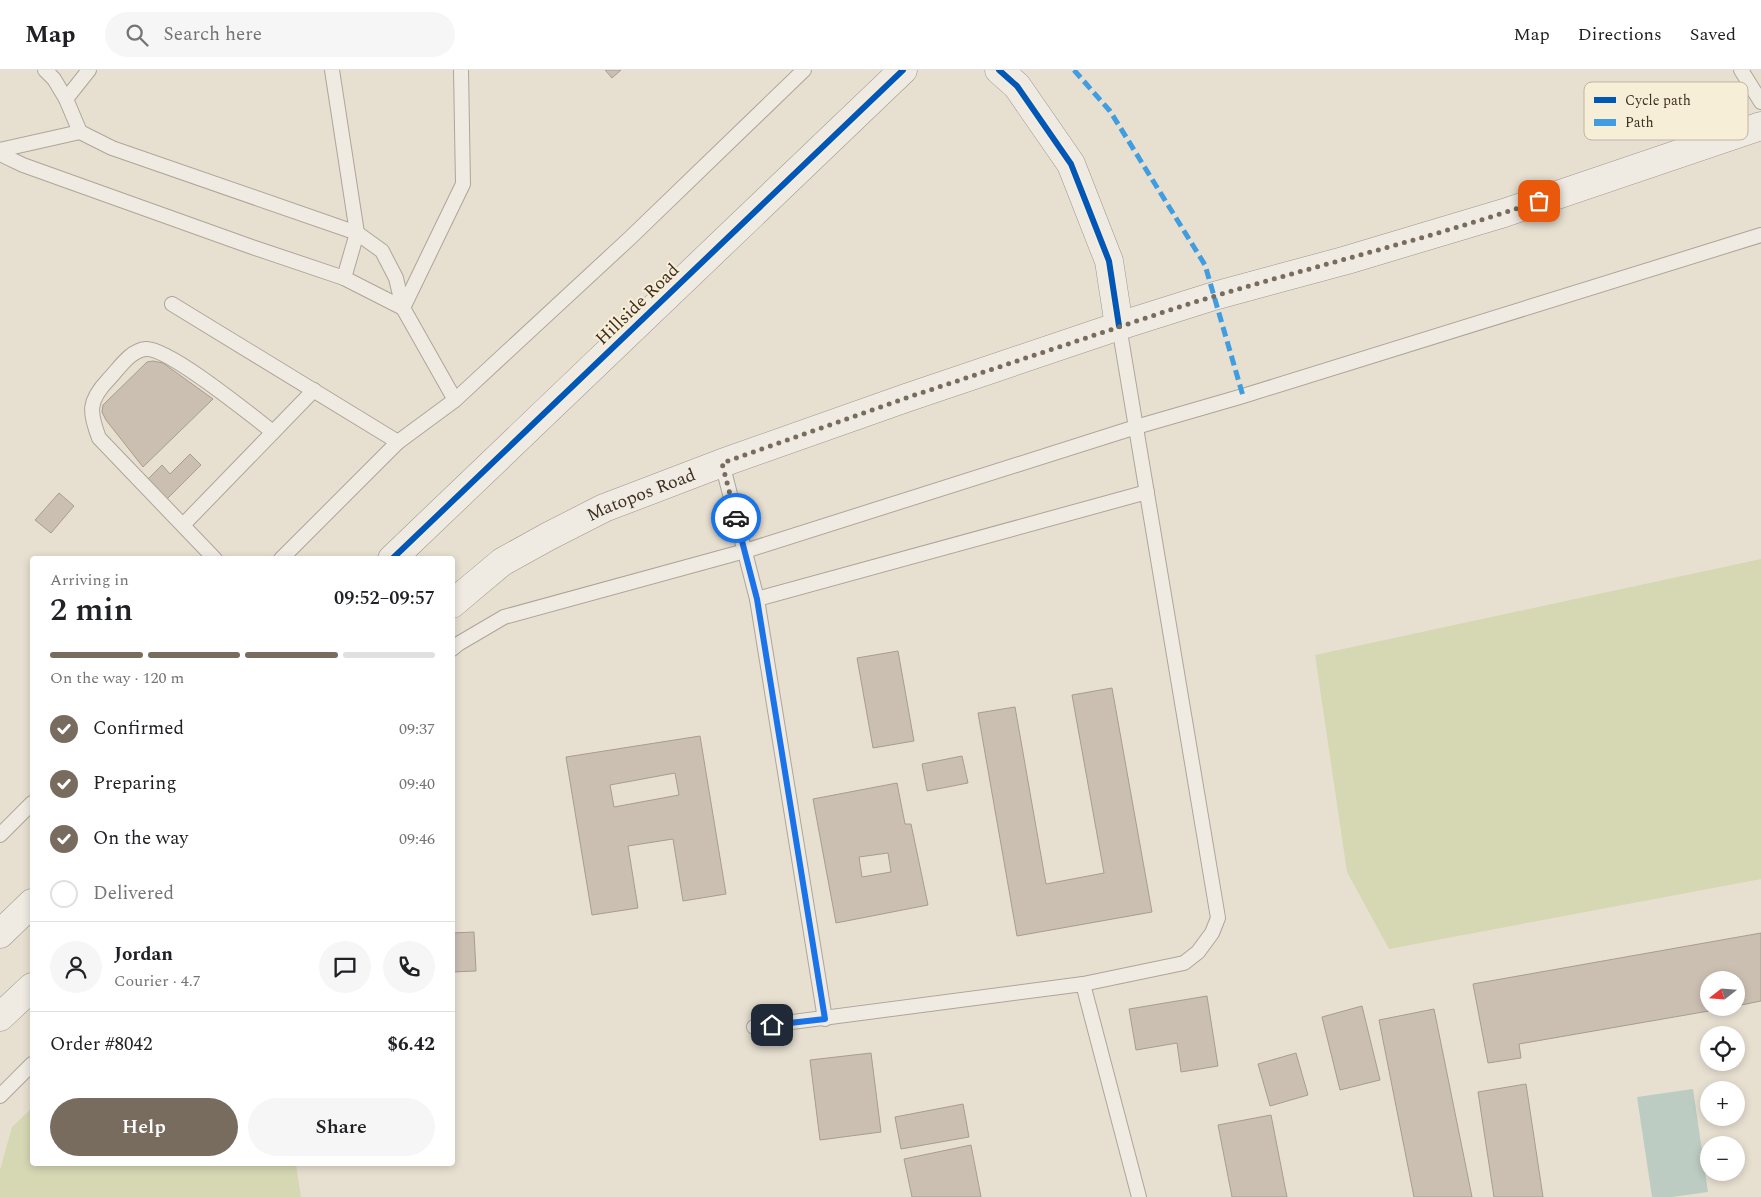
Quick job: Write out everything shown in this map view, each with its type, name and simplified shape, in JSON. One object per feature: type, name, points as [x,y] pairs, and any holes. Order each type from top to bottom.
[{"type":"main road","name":"Hillside Road","points":[[395,556],[903,70]]},
{"type":"main road","points":[[999,70],[1017,86],[1071,164],[1109,261],[1119,326]]},
{"type":"main road","name":"Matopos Road","points":[[1748,130],[1761,126]]},
{"type":"main road","name":"Matopos Road","points":[[455,601],[502,562],[549,536],[604,508],[722,463],[1119,326],[1214,296],[1346,260],[1504,213],[1720,140]]},
{"type":"main road","points":[[0,934],[30,905]]},
{"type":"main road","points":[[0,1017],[30,989]]},
{"type":"lane","points":[[45,70],[54,79],[66,99],[80,132]]},
{"type":"lane","points":[[66,99],[89,70]]},
{"type":"lane","points":[[332,70],[357,233],[344,278]]},
{"type":"lane","points":[[403,308],[463,184],[461,70]]},
{"type":"lane","points":[[284,556],[398,442],[455,400],[630,238],[804,70]]},
{"type":"lane","points":[[1741,70],[1761,102]]},
{"type":"lane","points":[[0,150],[80,132],[112,148],[357,233],[382,250],[396,278],[403,308],[455,400]]},
{"type":"lane","points":[[0,154],[41,171],[344,278],[403,308]]},
{"type":"lane","points":[[455,646],[504,617],[745,551],[1136,427],[1243,396],[1761,235]]},
{"type":"lane","points":[[172,304],[398,442]]},
{"type":"lane","points":[[754,1027],[1083,984],[1184,963],[1198,952],[1212,933],[1218,918],[1119,326]]},
{"type":"lane","points":[[212,556],[99,438],[92,420],[91,406],[96,392],[131,355],[146,349],[155,351],[180,364],[274,432]]},
{"type":"lane","points":[[183,526],[314,390]]},
{"type":"lane","points":[[722,463],[757,599],[825,1019]]},
{"type":"lane","points":[[757,599],[1147,492]]},
{"type":"lane","points":[[0,835],[30,805]]},
{"type":"lane","points":[[1083,984],[1139,1197]]},
{"type":"lane","points":[[0,1096],[30,1066]]},
{"type":"green space","points":[[1761,559],[1761,879],[1389,949],[1347,872],[1315,655]]},
{"type":"green space","points":[[30,1110],[30,1166],[296,1166],[301,1197],[0,1197],[0,1170],[12,1127]]},
{"type":"shaded area","points":[[1693,1089],[1700,1137],[1700,1181],[1706,1181],[1708,1192],[1672,1197],[1652,1197],[1637,1097]]},
{"type":"building","points":[[605,70],[621,70],[612,78]]},
{"type":"building","points":[[147,362],[163,363],[213,399],[143,467],[106,420],[102,412],[103,405]]},
{"type":"building","points":[[190,454],[201,465],[166,500],[147,480],[162,465],[170,474]]},
{"type":"building","points":[[59,493],[74,506],[51,533],[35,520]]},
{"type":"building","points":[[898,651],[914,741],[873,748],[857,658]]},
{"type":"building","points":[[1112,688],[1152,912],[1017,936],[978,713],[1015,707],[1046,884],[1104,873],[1072,695]]},
{"type":"building","points":[[700,736],[726,894],[683,901],[673,839],[628,846],[638,908],[592,915],[566,757]],"holes":[[[675,773],[679,795],[614,807],[610,785]]]},
{"type":"building","points":[[962,756],[968,783],[927,791],[922,764]]},
{"type":"building","points":[[897,783],[905,824],[911,824],[928,905],[836,923],[813,799]],"holes":[[[888,853],[891,872],[862,877],[859,857]]]},
{"type":"building","points":[[474,932],[476,971],[455,972],[455,933]]},
{"type":"building","points":[[1761,933],[1761,1001],[1745,1004],[1745,971],[1700,971],[1700,1013],[1519,1044],[1521,1058],[1488,1063],[1473,984]]},
{"type":"building","points":[[1207,996],[1218,1066],[1181,1072],[1177,1043],[1136,1050],[1129,1009]]},
{"type":"building","points":[[1362,1006],[1380,1080],[1340,1090],[1322,1017]]},
{"type":"building","points":[[1434,1009],[1472,1197],[1414,1197],[1379,1020]]},
{"type":"building","points":[[871,1053],[881,1132],[820,1140],[810,1060]]},
{"type":"building","points":[[1296,1053],[1308,1095],[1270,1106],[1258,1064]]},
{"type":"building","points":[[1526,1084],[1543,1197],[1494,1197],[1478,1092]]},
{"type":"building","points":[[963,1104],[969,1137],[901,1149],[895,1117]]},
{"type":"building","points":[[1271,1115],[1287,1197],[1232,1197],[1218,1125]]},
{"type":"building","points":[[971,1145],[981,1197],[912,1197],[904,1159]]},
{"type":"marked path","points":[[1074,70],[1110,111],[1205,265],[1243,396]]},
{"type":"cycle path","points":[[395,556],[903,70]]},
{"type":"cycle path","points":[[999,70],[1017,86],[1071,164],[1109,261],[1119,326]]},
{"type":"way so far","points":[[736,518],[722,463],[1119,326],[1214,296],[1364,254],[1539,201]]},
{"type":"route","points":[[736,518],[757,599],[825,1019],[772,1025]]}]
